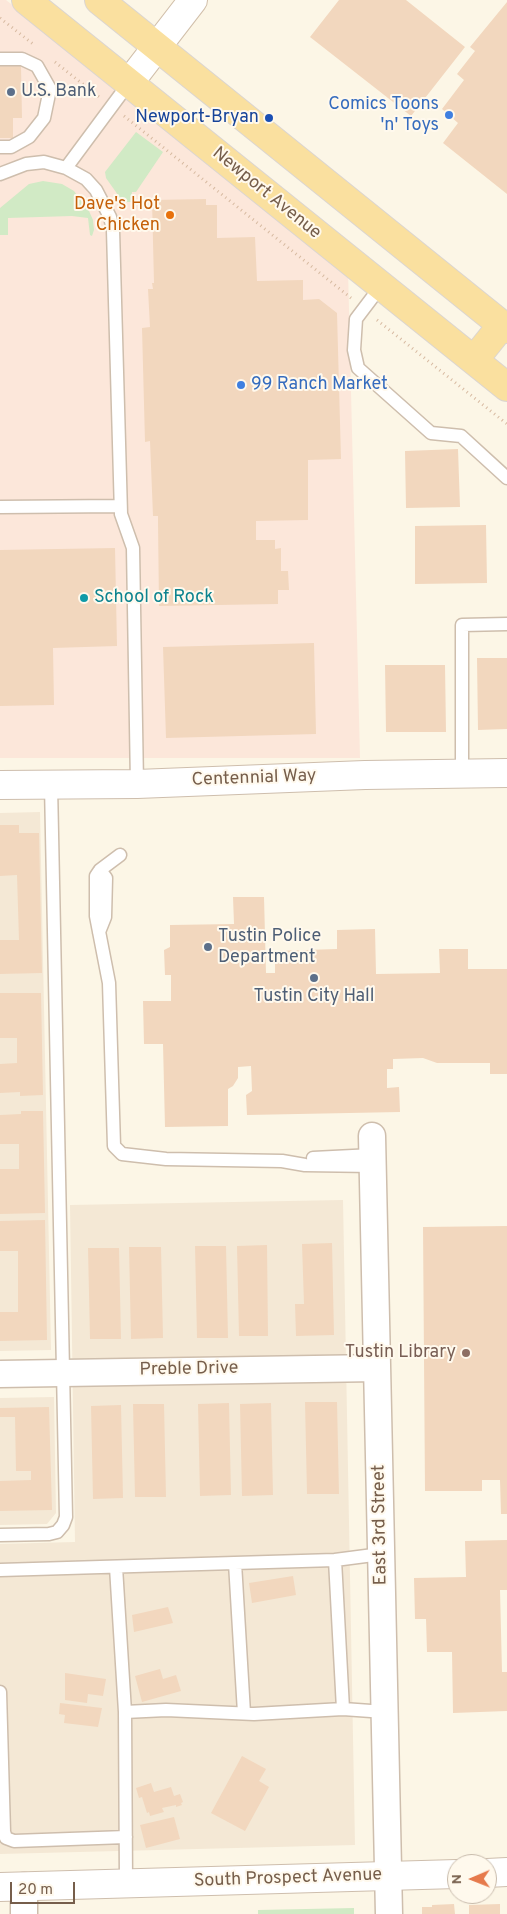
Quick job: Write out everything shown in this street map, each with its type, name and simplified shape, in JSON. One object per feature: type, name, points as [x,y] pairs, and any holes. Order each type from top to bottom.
[{"type":"main road","name":"Newport Avenue","points":[[26,0],[507,387]]},
{"type":"main road","points":[[100,0],[505,327],[474,360]]},
{"type":"street","points":[[129,83],[193,0]]},
{"type":"street","name":"Centennial Way","points":[[0,785],[137,784],[507,772]]},
{"type":"street","name":"East 3rd Street","points":[[373,1152],[389,1914]]},
{"type":"street","name":"Preble Drive","points":[[0,1374],[377,1368]]},
{"type":"street","name":"South Prospect Avenue","points":[[12,1887],[447,1874]]},
{"type":"street","points":[[12,1887],[24,1914]]},
{"type":"lane","points":[[0,52],[7,52],[37,66],[50,89],[44,118],[29,137],[12,147],[0,147]]},
{"type":"lane","points":[[0,59],[22,59]]},
{"type":"lane","points":[[66,168],[129,83]]},
{"type":"lane","points":[[0,174],[26,164],[44,162],[66,168],[86,179],[96,190],[110,216],[114,230],[120,506],[133,548],[137,784]]},
{"type":"lane","points":[[381,286],[356,319],[354,350],[358,368],[431,433],[461,436],[507,478]]},
{"type":"lane","points":[[0,507],[120,506]]},
{"type":"lane","points":[[462,774],[462,625],[507,624]]},
{"type":"lane","points":[[0,1535],[49,1534],[57,1532],[63,1526],[66,1517],[51,784]]},
{"type":"lane","points":[[120,855],[100,870],[106,878],[105,917],[99,932],[108,983],[114,1146],[122,1154],[166,1159],[282,1161],[315,1166],[373,1152]]},
{"type":"lane","points":[[0,1570],[335,1560],[381,1554]]},
{"type":"lane","points":[[335,1560],[343,1709]]},
{"type":"lane","points":[[235,1563],[244,1713]]},
{"type":"lane","points":[[116,1566],[124,1712],[126,1883]]},
{"type":"lane","points":[[0,1692],[4,1832],[6,1838],[14,1841],[126,1838]]},
{"type":"lane","points":[[124,1712],[166,1710],[244,1713],[343,1709],[385,1712]]},
{"type":"path","points":[[138,127],[507,424]]},
{"type":"shaded area","points":[[0,0],[6,0],[348,269],[360,758],[0,758]]},
{"type":"shaded area","points":[[40,812],[51,1350],[0,1351],[0,813]]},
{"type":"shaded area","points":[[343,1200],[355,1845],[0,1854],[0,1544],[75,1542],[70,1205]]},
{"type":"shaded area","points":[[54,1397],[56,1513],[47,1524],[0,1525],[0,1398]]},
{"type":"green space","points":[[136,132],[163,152],[136,192],[132,192],[131,202],[123,202],[106,178],[105,172]]},
{"type":"green space","points":[[43,181],[62,184],[74,191],[89,211],[93,220],[94,230],[92,236],[90,235],[88,218],[72,216],[8,218],[8,235],[0,235],[0,208],[29,184]]},
{"type":"green space","points":[[354,1908],[354,1914],[258,1914],[258,1910]]},
{"type":"building","points":[[339,0],[406,0],[465,47],[411,116],[310,37]]},
{"type":"building","points":[[507,2],[507,194],[443,143],[458,123],[442,109],[464,80],[457,74],[475,51],[470,47]]},
{"type":"building","name":"U.S. Bank","points":[[0,66],[21,66],[22,118],[13,118],[13,138],[0,138]]},
{"type":"building","name":"99 Ranch Market","points":[[206,199],[206,205],[217,205],[217,238],[255,237],[257,281],[303,280],[303,300],[319,299],[337,313],[341,459],[308,460],[308,520],[256,521],[256,540],[275,540],[275,549],[281,548],[281,571],[288,571],[289,590],[278,590],[278,604],[159,606],[158,516],[153,516],[150,441],[145,442],[142,328],[150,327],[148,289],[153,289],[152,283],[154,283],[152,200]]},
{"type":"building","points":[[458,449],[460,507],[406,508],[405,451]]},
{"type":"building","points":[[486,525],[487,583],[415,584],[415,526]]},
{"type":"building","points":[[115,548],[117,646],[53,648],[54,705],[0,706],[0,550]]},
{"type":"building","points":[[314,643],[316,734],[166,738],[163,647]]},
{"type":"building","points":[[477,658],[507,658],[507,729],[478,730]]},
{"type":"building","points":[[385,665],[445,665],[446,732],[386,732]]},
{"type":"building","points":[[0,825],[19,825],[19,833],[39,833],[42,973],[0,974],[0,940],[19,940],[17,875],[0,876]]},
{"type":"building","points":[[233,897],[264,897],[266,973],[275,973],[275,951],[337,949],[337,930],[375,929],[376,974],[440,973],[439,949],[468,949],[468,969],[507,969],[507,1074],[490,1074],[490,1063],[437,1063],[423,1058],[393,1059],[393,1069],[387,1069],[387,1088],[399,1087],[400,1112],[247,1115],[246,1095],[252,1091],[251,1066],[238,1067],[238,1078],[233,1086],[228,1089],[228,1126],[165,1127],[163,1044],[144,1044],[143,1001],[171,1001],[171,975],[165,975],[164,950],[170,947],[170,925],[234,924]]},
{"type":"building","points":[[0,993],[41,993],[43,1095],[20,1096],[20,1092],[0,1093],[0,1064],[17,1063],[17,1038],[0,1038]]},
{"type":"building","points":[[21,1111],[43,1111],[45,1213],[0,1214],[0,1169],[19,1169],[19,1144],[0,1144],[0,1115],[21,1114]]},
{"type":"building","points":[[45,1220],[47,1340],[0,1341],[0,1312],[18,1312],[18,1251],[0,1251],[0,1221]]},
{"type":"building","name":"Tustin Library","points":[[507,1226],[507,1514],[501,1514],[500,1480],[482,1480],[482,1491],[425,1491],[423,1227]]},
{"type":"building","points":[[332,1243],[334,1335],[296,1336],[295,1304],[304,1304],[302,1244]]},
{"type":"building","points":[[267,1245],[268,1336],[239,1336],[237,1246]]},
{"type":"building","points":[[195,1246],[226,1246],[228,1338],[197,1338]]},
{"type":"building","points":[[129,1247],[161,1247],[163,1338],[131,1339]]},
{"type":"building","points":[[88,1248],[119,1248],[121,1339],[90,1339]]},
{"type":"building","points":[[305,1402],[337,1402],[339,1494],[307,1494]]},
{"type":"building","points":[[229,1403],[231,1495],[200,1496],[198,1404]]},
{"type":"building","points":[[271,1403],[273,1495],[242,1496],[240,1404]]},
{"type":"building","points":[[133,1404],[164,1404],[166,1497],[135,1497]]},
{"type":"building","points":[[121,1405],[123,1498],[93,1499],[91,1406]]},
{"type":"building","points":[[49,1407],[52,1510],[0,1511],[0,1481],[31,1480],[31,1471],[16,1471],[15,1417],[0,1417],[0,1408]]},
{"type":"building","points":[[507,1540],[507,1590],[500,1590],[502,1672],[507,1672],[507,1711],[453,1713],[452,1652],[427,1652],[426,1619],[415,1619],[414,1578],[466,1577],[465,1541]]},
{"type":"building","points":[[293,1576],[296,1595],[252,1603],[249,1583]]},
{"type":"building","points":[[168,1607],[173,1623],[134,1632],[132,1615]]},
{"type":"building","points":[[160,1669],[163,1679],[176,1675],[181,1691],[142,1702],[135,1676]]},
{"type":"building","points":[[65,1673],[106,1679],[103,1696],[88,1694],[87,1703],[65,1700]]},
{"type":"building","points":[[60,1703],[102,1708],[98,1727],[64,1723],[65,1715],[59,1714]]},
{"type":"building","points":[[242,1756],[266,1769],[259,1781],[269,1787],[245,1831],[211,1813]]},
{"type":"building","points":[[151,1783],[154,1792],[171,1787],[174,1796],[180,1794],[183,1802],[181,1803],[182,1805],[162,1808],[164,1812],[150,1816],[149,1812],[147,1813],[142,1797],[139,1798],[136,1788]]},
{"type":"building","points":[[174,1817],[180,1839],[146,1848],[140,1825]]},
{"type":"building","points":[[454,1904],[455,1914],[422,1914],[422,1907],[432,1907],[432,1905]]},
{"type":"building","points":[[500,1904],[500,1914],[469,1914],[469,1905]]},
{"type":"place","name":"U.S. Bank","points":[[11,92]]},
{"type":"place","name":"Comics Toons 'n' Toys","points":[[449,115]]},
{"type":"place","name":"Newport-Bryan","points":[[269,118]]},
{"type":"place","name":"Dave's Hot Chicken","points":[[170,215]]},
{"type":"place","name":"99 Ranch Market","points":[[241,385]]},
{"type":"place","name":"School of Rock","points":[[84,598]]},
{"type":"place","name":"Tustin Police Department","points":[[208,947]]},
{"type":"place","name":"Tustin City Hall","points":[[314,978]]},
{"type":"place","name":"Tustin Library","points":[[466,1353]]}]
